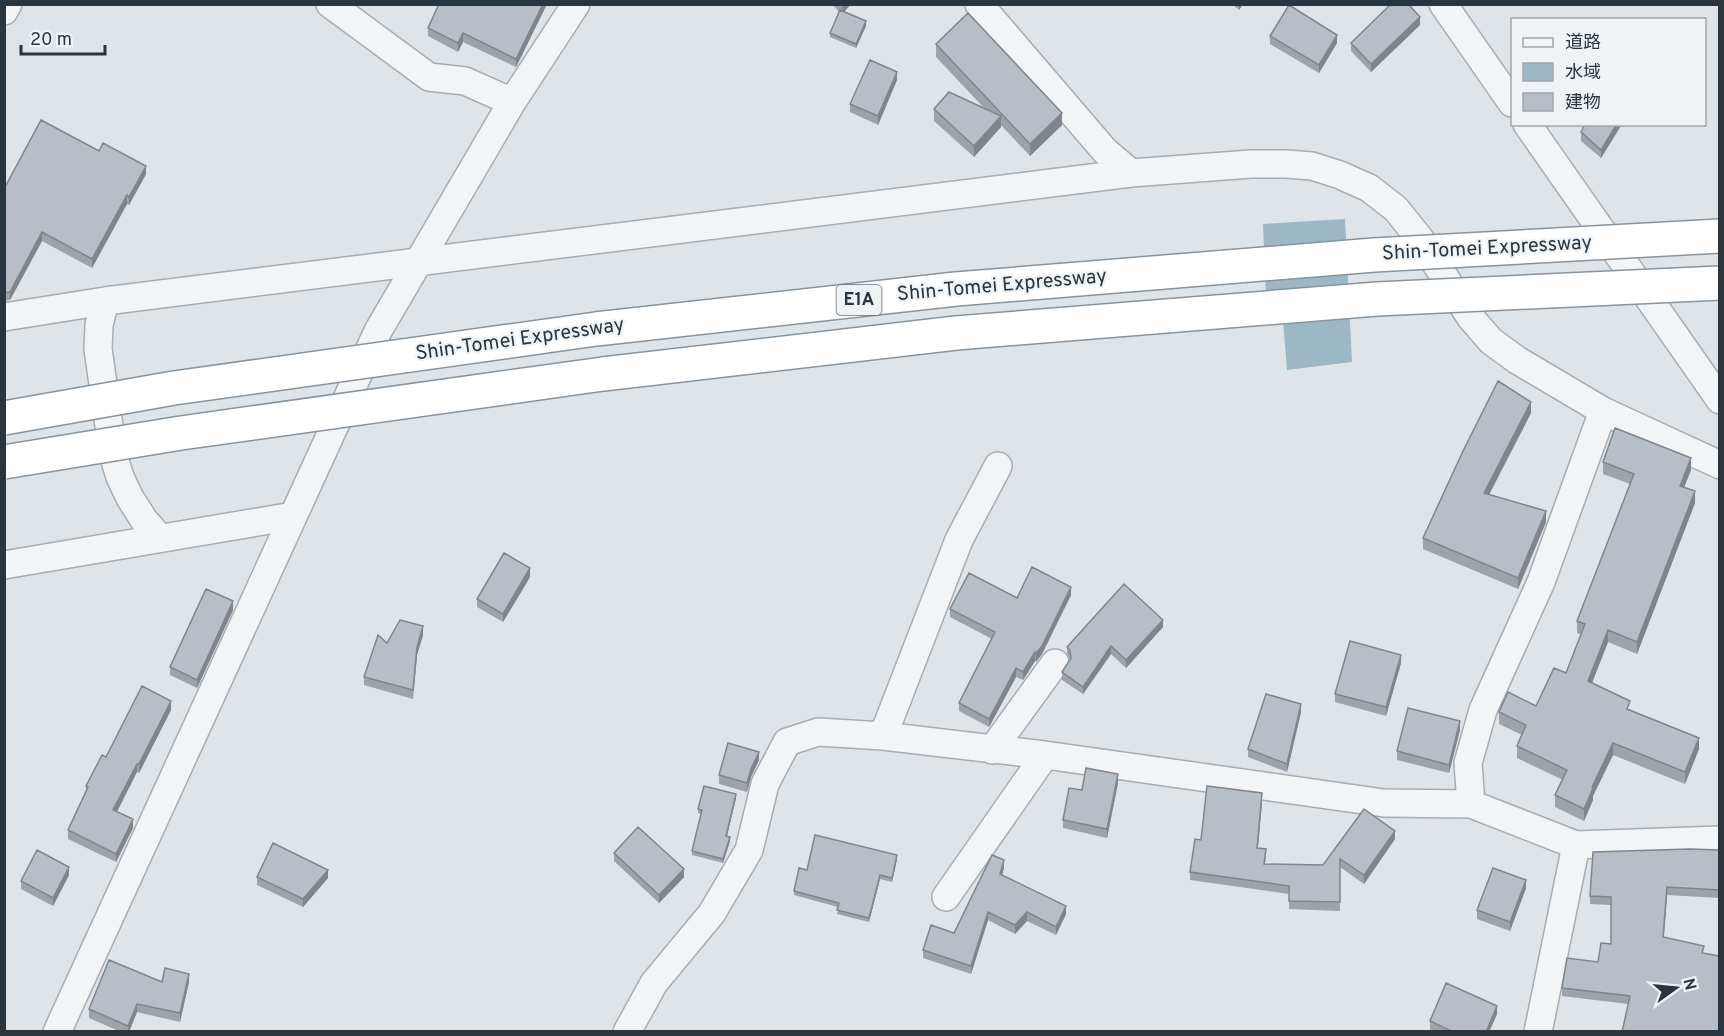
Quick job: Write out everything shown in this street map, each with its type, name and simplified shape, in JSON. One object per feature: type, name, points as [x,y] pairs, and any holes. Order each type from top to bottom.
[{"type":"highway","name":"Shin-Tomei Expressway","points":[[4,418],[174,388],[596,329],[956,289],[1374,255],[1719,237]]},
{"type":"highway","name":"E1A","points":[[4,462],[181,433],[603,374],[956,333],[1377,299],[1719,283]]},
{"type":"street","points":[[4,11],[8,4]]},
{"type":"street","points":[[330,4],[429,77],[465,81],[512,102]]},
{"type":"street","points":[[57,1032],[378,331],[512,102],[576,4]]},
{"type":"street","points":[[979,4],[1105,150],[1131,173]]},
{"type":"street","points":[[1443,4],[1511,102]]},
{"type":"street","points":[[1528,126],[1719,400]]},
{"type":"street","points":[[4,317],[105,301],[1131,173],[1251,164],[1312,165],[1369,188],[1396,209],[1420,239],[1471,318],[1491,341],[1517,360],[1603,411],[1719,465]]},
{"type":"street","points":[[105,301],[99,325],[98,349],[113,454],[130,498],[144,520],[160,538]]},
{"type":"street","points":[[1471,804],[1468,763],[1483,710],[1541,582],[1603,411]]},
{"type":"street","points":[[883,736],[959,540],[998,466]]},
{"type":"street","points":[[4,565],[293,516]]},
{"type":"street","points":[[992,750],[1055,663]]},
{"type":"street","points":[[627,1032],[654,983],[711,913],[748,850],[765,784],[787,742],[818,732],[883,736],[1045,755],[1384,803],[1471,804],[1576,845],[1719,840]]},
{"type":"street","points":[[946,897],[1045,755]]},
{"type":"street","points":[[1538,1032],[1576,845]]},
{"type":"water","points":[[1345,219],[1352,362],[1287,370],[1283,321],[1267,322],[1263,224]]},
{"type":"building","points":[[439,4],[543,4],[516,59],[463,33],[458,43],[428,28]]},
{"type":"building","points":[[1391,4],[1408,4],[1420,17],[1371,64],[1351,43]]},
{"type":"building","points":[[1289,5],[1337,35],[1319,65],[1270,36]]},
{"type":"building","points":[[840,10],[866,21],[856,44],[830,33]]},
{"type":"building","points":[[968,13],[1062,113],[1030,144],[936,44]]},
{"type":"building","points":[[870,60],[897,72],[878,116],[850,104]]},
{"type":"building","points":[[949,92],[1001,116],[974,146],[934,109]]},
{"type":"building","points":[[41,120],[99,151],[103,143],[146,166],[129,197],[127,195],[92,259],[42,232],[10,292],[4,293],[4,189]]},
{"type":"building","points":[[1584,126],[1616,126],[1601,150],[1581,132]]},
{"type":"building","points":[[1498,381],[1531,402],[1484,493],[1546,511],[1518,578],[1423,538]]},
{"type":"building","points":[[1615,428],[1691,458],[1680,486],[1695,491],[1637,642],[1608,630],[1588,681],[1630,701],[1627,709],[1699,738],[1685,772],[1613,743],[1584,809],[1555,795],[1567,770],[1517,746],[1526,725],[1499,712],[1508,692],[1536,706],[1554,668],[1566,673],[1585,624],[1577,621],[1634,474],[1603,462]]},
{"type":"building","points":[[504,553],[530,568],[503,614],[477,599]]},
{"type":"building","points":[[1032,567],[1071,587],[1042,646],[1035,652],[1023,672],[1016,668],[989,719],[959,703],[995,632],[950,609],[969,573],[1017,598]]},
{"type":"building","points":[[1124,584],[1163,620],[1126,660],[1111,646],[1083,687],[1062,672],[1071,658],[1067,647]]},
{"type":"building","points":[[206,589],[233,601],[197,680],[170,667]]},
{"type":"building","points":[[400,620],[423,626],[417,647],[413,690],[364,677],[378,635],[387,643]]},
{"type":"building","points":[[1350,641],[1401,655],[1386,707],[1335,694]]},
{"type":"building","points":[[142,686],[171,701],[113,810],[133,819],[116,854],[68,830],[88,787],[86,786],[102,755],[106,757]]},
{"type":"building","points":[[1266,694],[1301,704],[1287,764],[1248,749]]},
{"type":"building","points":[[1408,708],[1460,721],[1449,765],[1397,751]]},
{"type":"building","points":[[728,743],[759,752],[747,783],[719,775]]},
{"type":"building","points":[[1086,768],[1118,774],[1107,829],[1063,820],[1069,788],[1082,790]]},
{"type":"building","points":[[704,786],[736,794],[726,836],[730,837],[723,859],[692,851],[702,810],[698,809]]},
{"type":"building","points":[[1207,786],[1262,793],[1257,848],[1266,849],[1264,864],[1323,865],[1364,809],[1395,831],[1364,875],[1340,859],[1340,902],[1289,901],[1289,886],[1190,872],[1195,839],[1201,840]]},
{"type":"building","points":[[638,827],[684,869],[659,895],[614,853]]},
{"type":"building","points":[[815,835],[897,855],[892,878],[880,875],[869,918],[837,910],[839,903],[794,891],[799,868],[807,870]]},
{"type":"building","points":[[273,843],[328,870],[303,899],[257,877]]},
{"type":"building","points":[[37,850],[69,867],[53,898],[21,881]]},
{"type":"building","points":[[1719,850],[1719,890],[1667,887],[1663,937],[1704,946],[1702,953],[1719,956],[1719,1032],[1622,1032],[1630,996],[1562,988],[1567,958],[1598,962],[1601,943],[1611,944],[1611,897],[1590,896],[1593,852]]},
{"type":"building","points":[[992,855],[1004,860],[1000,874],[1066,906],[1056,927],[1027,912],[1015,925],[988,912],[971,966],[923,950],[931,925],[954,933]]},
{"type":"building","points":[[1493,868],[1526,880],[1510,922],[1477,910]]},
{"type":"building","points":[[109,960],[162,982],[165,968],[189,974],[180,1013],[137,1004],[128,1026],[89,1009]]},
{"type":"building","points":[[1446,983],[1497,1006],[1486,1032],[1453,1032],[1430,1021]]}]
